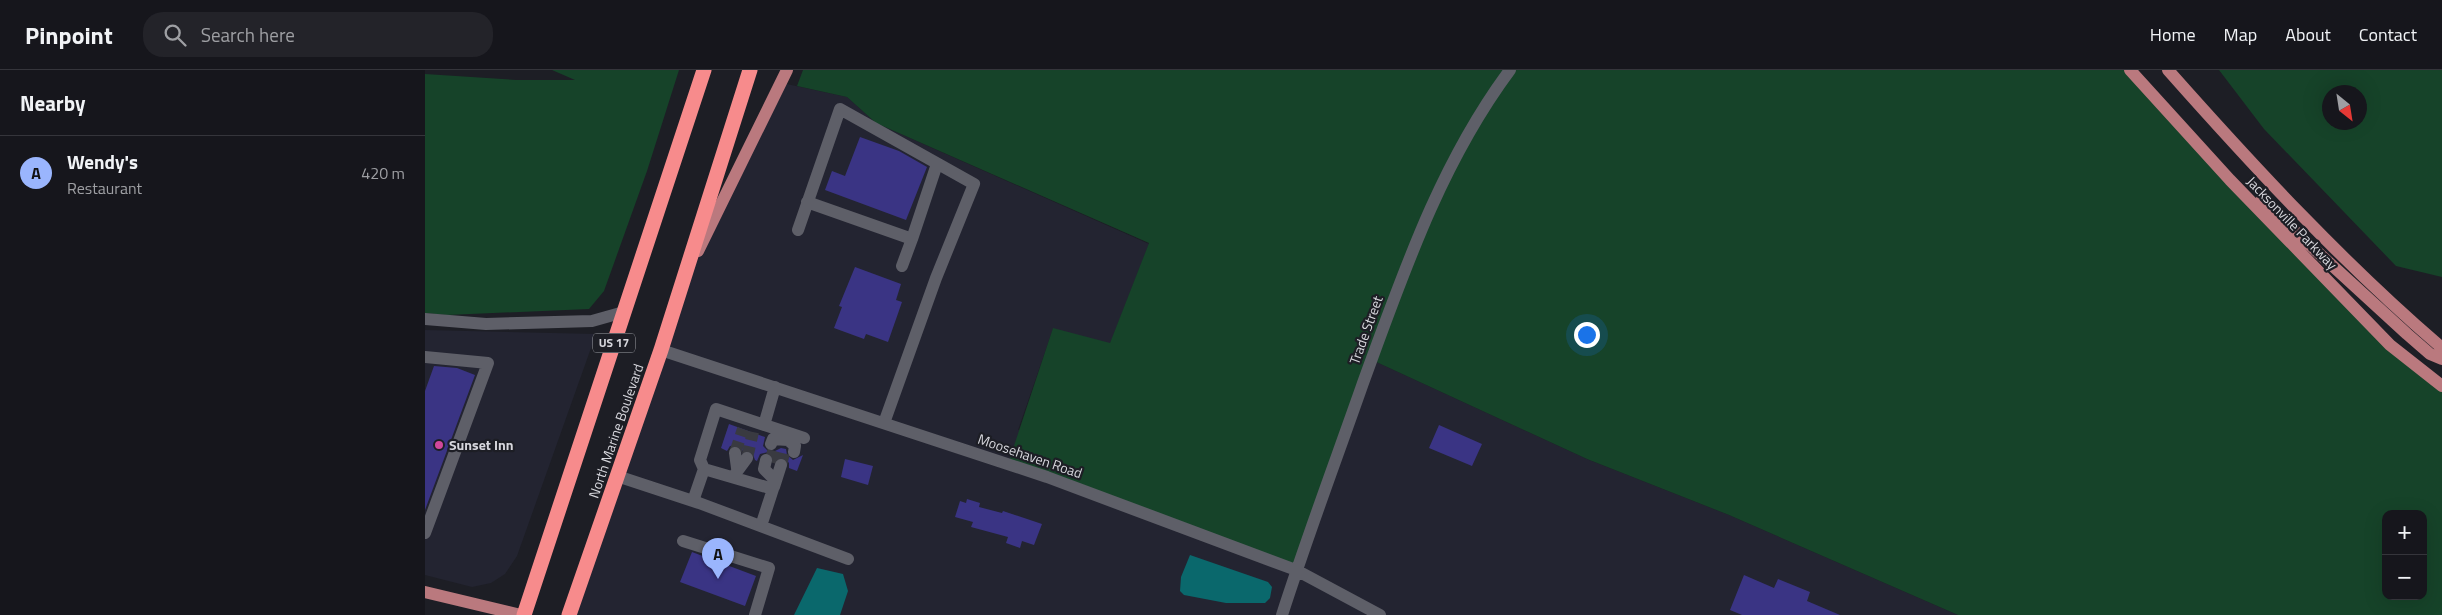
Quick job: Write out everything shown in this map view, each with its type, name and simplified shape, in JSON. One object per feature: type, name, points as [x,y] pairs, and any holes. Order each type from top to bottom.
[{"type":"highway","name":"North Marine Boulevard","points":[[522,615],[704,70]]},
{"type":"highway","points":[[684,278],[750,70]]},
{"type":"highway","name":"North Marine Boulevard","points":[[569,615],[684,278]]},
{"type":"main road","name":"North Marine Boulevard","points":[[684,278],[787,70]]},
{"type":"main road","name":"Jacksonville Parkway","points":[[2130,70],[2230,180],[2390,345],[2442,386]]},
{"type":"main road","name":"Jacksonville Parkway","points":[[2168,70],[2260,173],[2392,305],[2442,348]]},
{"type":"main road","points":[[2230,180],[2276,214],[2407,334],[2431,354],[2442,359]]},
{"type":"main road","points":[[425,592],[522,615]]},
{"type":"street","name":"Trade Street","points":[[1282,615],[1296,570],[1410,253],[1442,180],[1486,102],[1510,70]]},
{"type":"street","points":[[798,230],[840,109],[974,184],[936,278],[884,423]]},
{"type":"street","points":[[902,266],[937,164]]},
{"type":"street","points":[[807,202],[912,239]]},
{"type":"street","points":[[425,319],[486,324],[592,320],[624,312]]},
{"type":"street","name":"Moosehaven Road","points":[[661,350],[1047,476],[1296,570],[1380,615]]},
{"type":"street","points":[[425,358],[488,363],[425,533]]},
{"type":"street","points":[[752,426],[775,387]]},
{"type":"street","points":[[693,501],[704,469],[700,460],[716,409],[752,426],[783,445],[804,438]]},
{"type":"street","points":[[735,473],[741,455]]},
{"type":"street","points":[[761,526],[774,485],[786,474],[776,464],[769,468],[774,485]]},
{"type":"street","points":[[704,469],[735,473],[774,485]]},
{"type":"street","points":[[617,476],[693,501],[848,559]]},
{"type":"street","points":[[683,541],[769,568],[755,615]]},
{"type":"shaded area","points":[[782,83],[847,97],[876,123],[1149,244],[1110,344],[1053,329],[1018,430],[1372,360],[1587,459],[1729,515],[1958,615],[569,615],[684,278]]},
{"type":"shaded area","points":[[425,330],[596,334],[517,556],[505,574],[491,583],[472,587],[425,575]]},
{"type":"green space","points":[[552,70],[679,70],[647,171],[604,291],[589,309],[447,315],[425,313],[425,74],[516,80],[575,80]]},
{"type":"green space","points":[[803,70],[2130,70],[2390,345],[2442,386],[2442,615],[1958,615],[1729,515],[1587,459],[1372,360],[1296,570],[1008,464],[1053,328],[1110,343],[1149,243],[876,123],[847,97],[797,86]]},
{"type":"green space","points":[[2219,70],[2442,70],[2442,277],[2396,266],[2264,129]]},
{"type":"water","points":[[1190,555],[1268,582],[1272,587],[1270,598],[1265,603],[1226,603],[1184,595],[1180,591],[1181,577]]},
{"type":"water","points":[[817,568],[843,574],[848,591],[840,615],[794,615]]},
{"type":"building","points":[[860,137],[899,151],[927,167],[906,220],[825,190],[832,171],[845,176]]},
{"type":"building","points":[[855,267],[901,284],[896,300],[902,302],[888,342],[866,334],[864,339],[834,328],[842,307],[839,306]]},
{"type":"building","name":"Sunset Inn","points":[[434,366],[457,368],[475,375],[425,510],[425,391]]},
{"type":"building","points":[[729,424],[765,437],[763,446],[768,451],[773,452],[781,448],[786,449],[787,455],[793,460],[803,455],[797,471],[789,468],[789,463],[784,457],[779,457],[774,461],[772,454],[768,452],[760,454],[757,461],[752,452],[743,451],[738,445],[730,446],[727,451],[721,448]]},
{"type":"building","points":[[1439,425],[1482,444],[1472,466],[1429,448]]},
{"type":"building","points":[[845,459],[873,466],[868,485],[841,477]]},
{"type":"building","points":[[967,499],[980,503],[979,507],[1002,513],[1003,511],[1042,524],[1034,545],[1022,541],[1020,548],[1006,543],[1008,537],[971,527],[973,522],[955,517],[960,501],[966,503]]},
{"type":"building","points":[[692,552],[756,576],[745,606],[680,582]]},
{"type":"building","points":[[1744,575],[1774,588],[1778,579],[1810,592],[1807,601],[1840,615],[1742,615],[1730,610]]},
{"type":"tunnel","points":[[735,453],[743,429]]},
{"type":"tunnel","points":[[747,458],[753,432]]},
{"type":"tunnel","points":[[770,462],[775,445]]},
{"type":"tunnel","points":[[781,465],[785,449]]},
{"type":"place","name":"Sunset Inn","points":[[439,445]]},
{"type":"place","name":"Wendy's","points":[[718,579]]}]
